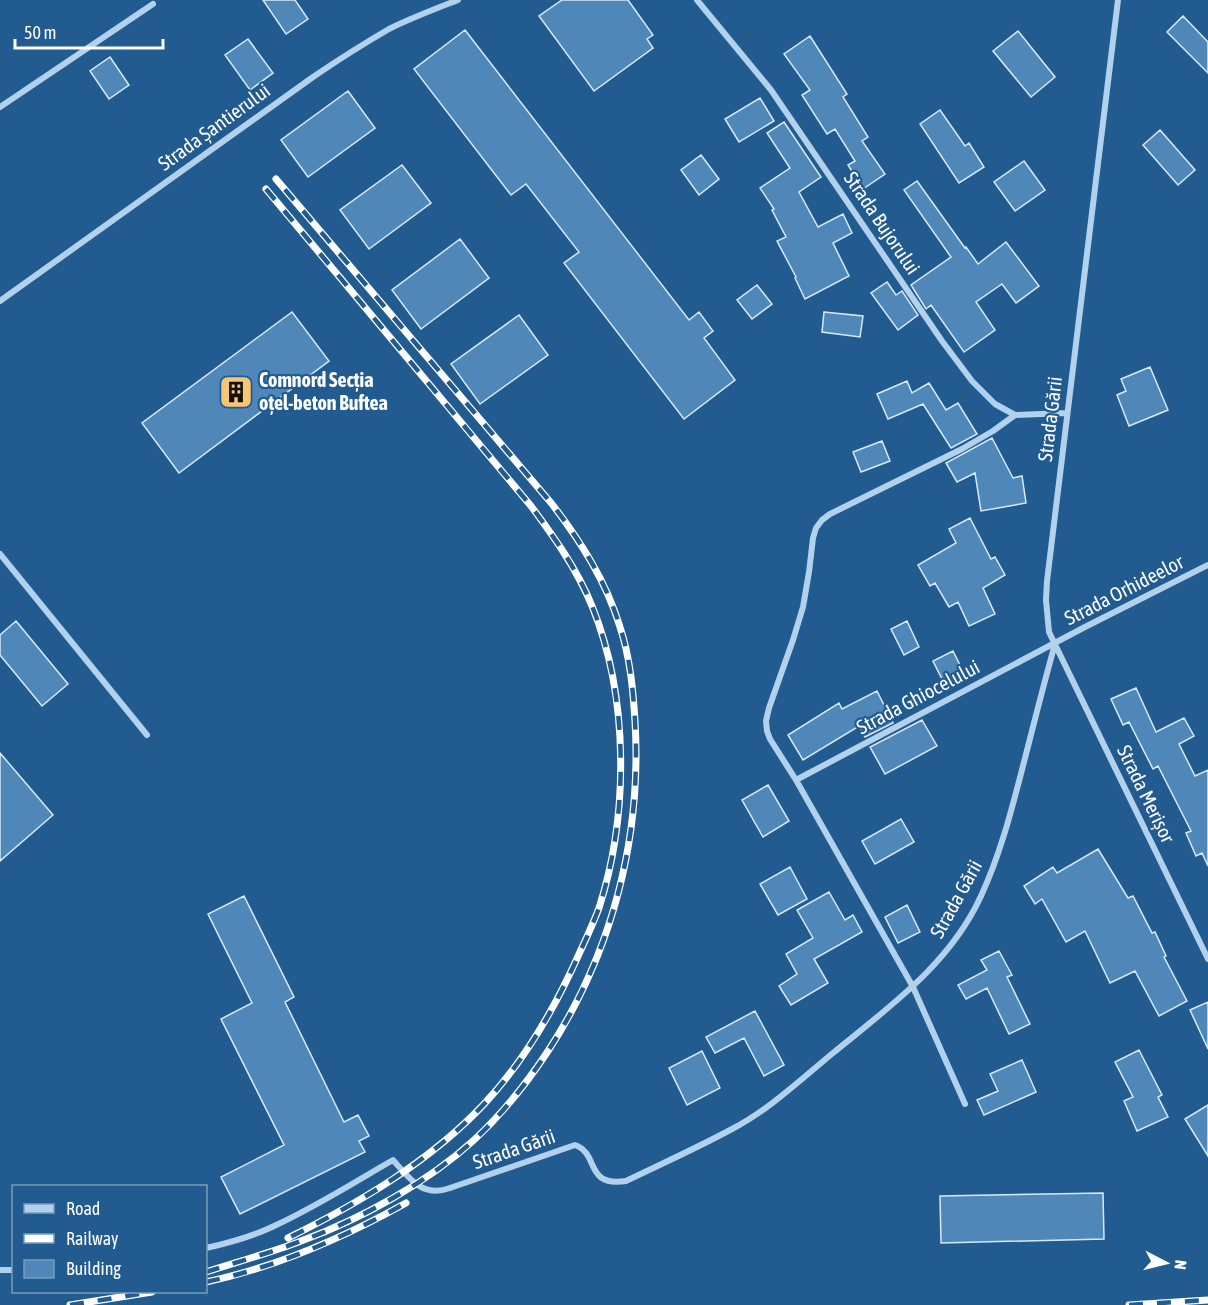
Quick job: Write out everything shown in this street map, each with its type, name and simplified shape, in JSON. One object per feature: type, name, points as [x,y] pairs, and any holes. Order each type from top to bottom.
[{"type":"street","name":"Strada Șantierului","points":[[0,301],[313,76],[391,28],[458,0]]},
{"type":"street","name":"Strada Bujorului","points":[[697,0],[771,90],[972,381],[995,404],[1015,415]]},
{"type":"street","name":"Strada Gării","points":[[207,1248],[271,1228],[393,1160],[415,1184],[426,1190],[435,1191],[450,1188],[575,1145],[581,1147],[594,1171],[604,1180],[626,1181],[732,1129],[769,1107],[913,987],[948,950],[966,924],[992,870],[1007,827],[1055,644],[1049,632],[1047,581],[1118,0]]},
{"type":"street","points":[[0,107],[153,4]]},
{"type":"street","points":[[965,1104],[913,987],[796,780],[770,739],[766,721],[802,607],[813,538],[822,520],[962,449],[1015,415],[1067,413]]},
{"type":"street","points":[[0,554],[147,735]]},
{"type":"street","name":"Strada Orhideelor","points":[[1055,644],[1092,623],[1208,566]]},
{"type":"street","name":"Strada Ghiocelului","points":[[796,780],[1055,644]]},
{"type":"street","name":"Strada Merișor","points":[[1055,644],[1208,959]]},
{"type":"building","points":[[263,0],[295,0],[308,19],[286,34]]},
{"type":"building","points":[[562,0],[628,0],[653,35],[647,39],[653,48],[594,91],[539,16]]},
{"type":"building","points":[[1183,16],[1208,42],[1208,73],[1167,32]]},
{"type":"building","points":[[465,30],[689,320],[699,312],[713,331],[704,338],[735,380],[684,419],[564,263],[579,252],[526,184],[511,195],[414,69]]},
{"type":"building","points":[[1018,31],[1055,77],[1031,97],[993,51]]},
{"type":"building","points":[[810,36],[847,94],[843,97],[868,137],[862,141],[885,174],[863,189],[848,165],[855,161],[835,129],[827,134],[802,95],[810,90],[784,54]]},
{"type":"building","points":[[248,39],[273,73],[250,90],[225,55]]},
{"type":"building","points":[[110,57],[129,85],[109,99],[90,71]]},
{"type":"building","points":[[348,91],[375,128],[308,177],[281,140]]},
{"type":"building","points":[[760,98],[774,121],[739,142],[725,119]]},
{"type":"building","points":[[940,110],[965,146],[969,143],[984,167],[959,183],[920,124]]},
{"type":"building","points":[[784,122],[821,177],[799,192],[818,227],[843,214],[852,233],[833,243],[849,276],[805,299],[777,241],[786,237],[772,210],[774,209],[760,188],[790,168],[767,133]]},
{"type":"building","points":[[1160,130],[1195,170],[1178,185],[1143,145]]},
{"type":"building","points":[[701,155],[719,179],[699,195],[681,170]]},
{"type":"building","points":[[1024,161],[1045,190],[1015,211],[994,182]]},
{"type":"building","points":[[402,165],[431,203],[369,249],[340,210]]},
{"type":"building","points":[[917,181],[978,264],[1006,242],[1039,286],[1016,303],[1002,284],[976,302],[995,330],[964,352],[931,305],[926,309],[911,285],[951,257],[904,190]]},
{"type":"building","points":[[460,239],[489,278],[421,329],[392,290]]},
{"type":"building","points":[[887,282],[896,295],[902,291],[918,315],[898,330],[871,293]]},
{"type":"building","points":[[757,285],[772,304],[752,319],[737,300]]},
{"type":"building","name":"Comnord Secția oțel-beton Buftea","points":[[292,312],[329,361],[179,473],[142,423]]},
{"type":"building","points":[[824,312],[863,316],[860,337],[822,332]]},
{"type":"building","points":[[519,315],[548,355],[480,404],[451,364]]},
{"type":"building","points":[[1150,367],[1168,410],[1129,426],[1117,395],[1126,391],[1121,379]]},
{"type":"building","points":[[907,381],[912,393],[929,383],[946,410],[958,403],[977,434],[951,448],[923,404],[888,419],[877,394]]},
{"type":"building","points":[[992,438],[1013,478],[1022,476],[1026,503],[981,511],[975,473],[957,482],[946,463]]},
{"type":"building","points":[[882,441],[890,461],[861,472],[853,452]]},
{"type":"building","points":[[970,518],[991,559],[995,557],[1005,575],[983,588],[995,614],[969,626],[958,602],[949,607],[935,583],[930,586],[918,565],[956,543],[949,529]]},
{"type":"building","points":[[16,621],[68,684],[42,706],[0,655],[0,635]]},
{"type":"building","points":[[907,621],[919,647],[904,655],[891,629]]},
{"type":"building","points":[[953,651],[964,673],[944,683],[933,661]]},
{"type":"building","points":[[1136,688],[1156,732],[1184,718],[1194,736],[1179,744],[1195,776],[1208,770],[1208,866],[1202,853],[1196,856],[1186,833],[1191,831],[1158,766],[1153,769],[1129,722],[1123,725],[1111,699]]},
{"type":"building","points":[[877,691],[893,723],[865,737],[859,726],[803,760],[788,735],[839,703],[842,709]]},
{"type":"building","points":[[922,720],[937,746],[885,774],[870,747]]},
{"type":"building","points":[[0,753],[53,815],[0,861]]},
{"type":"building","points":[[768,785],[789,821],[763,837],[742,800]]},
{"type":"building","points":[[901,819],[914,842],[875,864],[862,841]]},
{"type":"building","points":[[1098,849],[1128,898],[1133,896],[1152,933],[1155,932],[1166,956],[1164,957],[1187,1001],[1159,1016],[1135,971],[1110,983],[1085,931],[1066,942],[1042,899],[1035,904],[1024,886],[1053,867],[1057,873]]},
{"type":"building","points":[[790,867],[807,899],[778,915],[760,884]]},
{"type":"building","points":[[829,892],[845,920],[853,915],[862,932],[814,959],[828,983],[791,1005],[779,986],[797,974],[786,954],[813,938],[797,910]]},
{"type":"building","points":[[244,896],[294,997],[285,1002],[344,1122],[358,1115],[369,1136],[359,1141],[365,1152],[240,1214],[221,1177],[284,1145],[221,1019],[252,1003],[208,914]]},
{"type":"building","points":[[907,905],[920,932],[898,943],[885,917]]},
{"type":"building","points":[[999,951],[1012,975],[1007,977],[1030,1024],[1009,1034],[987,988],[966,999],[958,985],[987,970],[981,960]]},
{"type":"building","points":[[1208,1002],[1208,1049],[1190,1010]]},
{"type":"building","points":[[755,1011],[784,1065],[764,1076],[744,1038],[715,1053],[706,1037]]},
{"type":"building","points":[[1139,1050],[1162,1095],[1158,1097],[1168,1117],[1137,1131],[1124,1101],[1133,1097],[1115,1062]]},
{"type":"building","points":[[702,1051],[720,1088],[687,1105],[669,1068]]},
{"type":"building","points":[[1022,1060],[1036,1092],[984,1115],[977,1100],[998,1091],[990,1074]]},
{"type":"building","points":[[1208,1105],[1208,1156],[1185,1119]]},
{"type":"building","points":[[1103,1193],[1104,1239],[941,1243],[940,1196]]},
{"type":"railway","points":[[207,1272],[301,1241],[370,1211],[436,1171],[456,1156],[505,1108],[548,1051],[590,975],[618,893],[627,851],[636,765],[635,721],[629,661],[614,610],[592,562],[552,504],[276,179]]},
{"type":"railway","points":[[266,189],[531,506],[564,554],[586,592],[604,641],[613,678],[621,756],[616,834],[599,908],[560,994],[526,1051],[485,1103],[441,1144],[367,1195],[288,1238]]},
{"type":"railway","points":[[207,1282],[284,1260],[358,1228],[406,1203]]},
{"type":"railway","points":[[70,1305],[146,1293]]},
{"type":"railway","points":[[1129,1305],[1208,1300]]},
{"type":"place","name":"Comnord Secția oțel-beton Buftea","points":[[236,392]]}]
